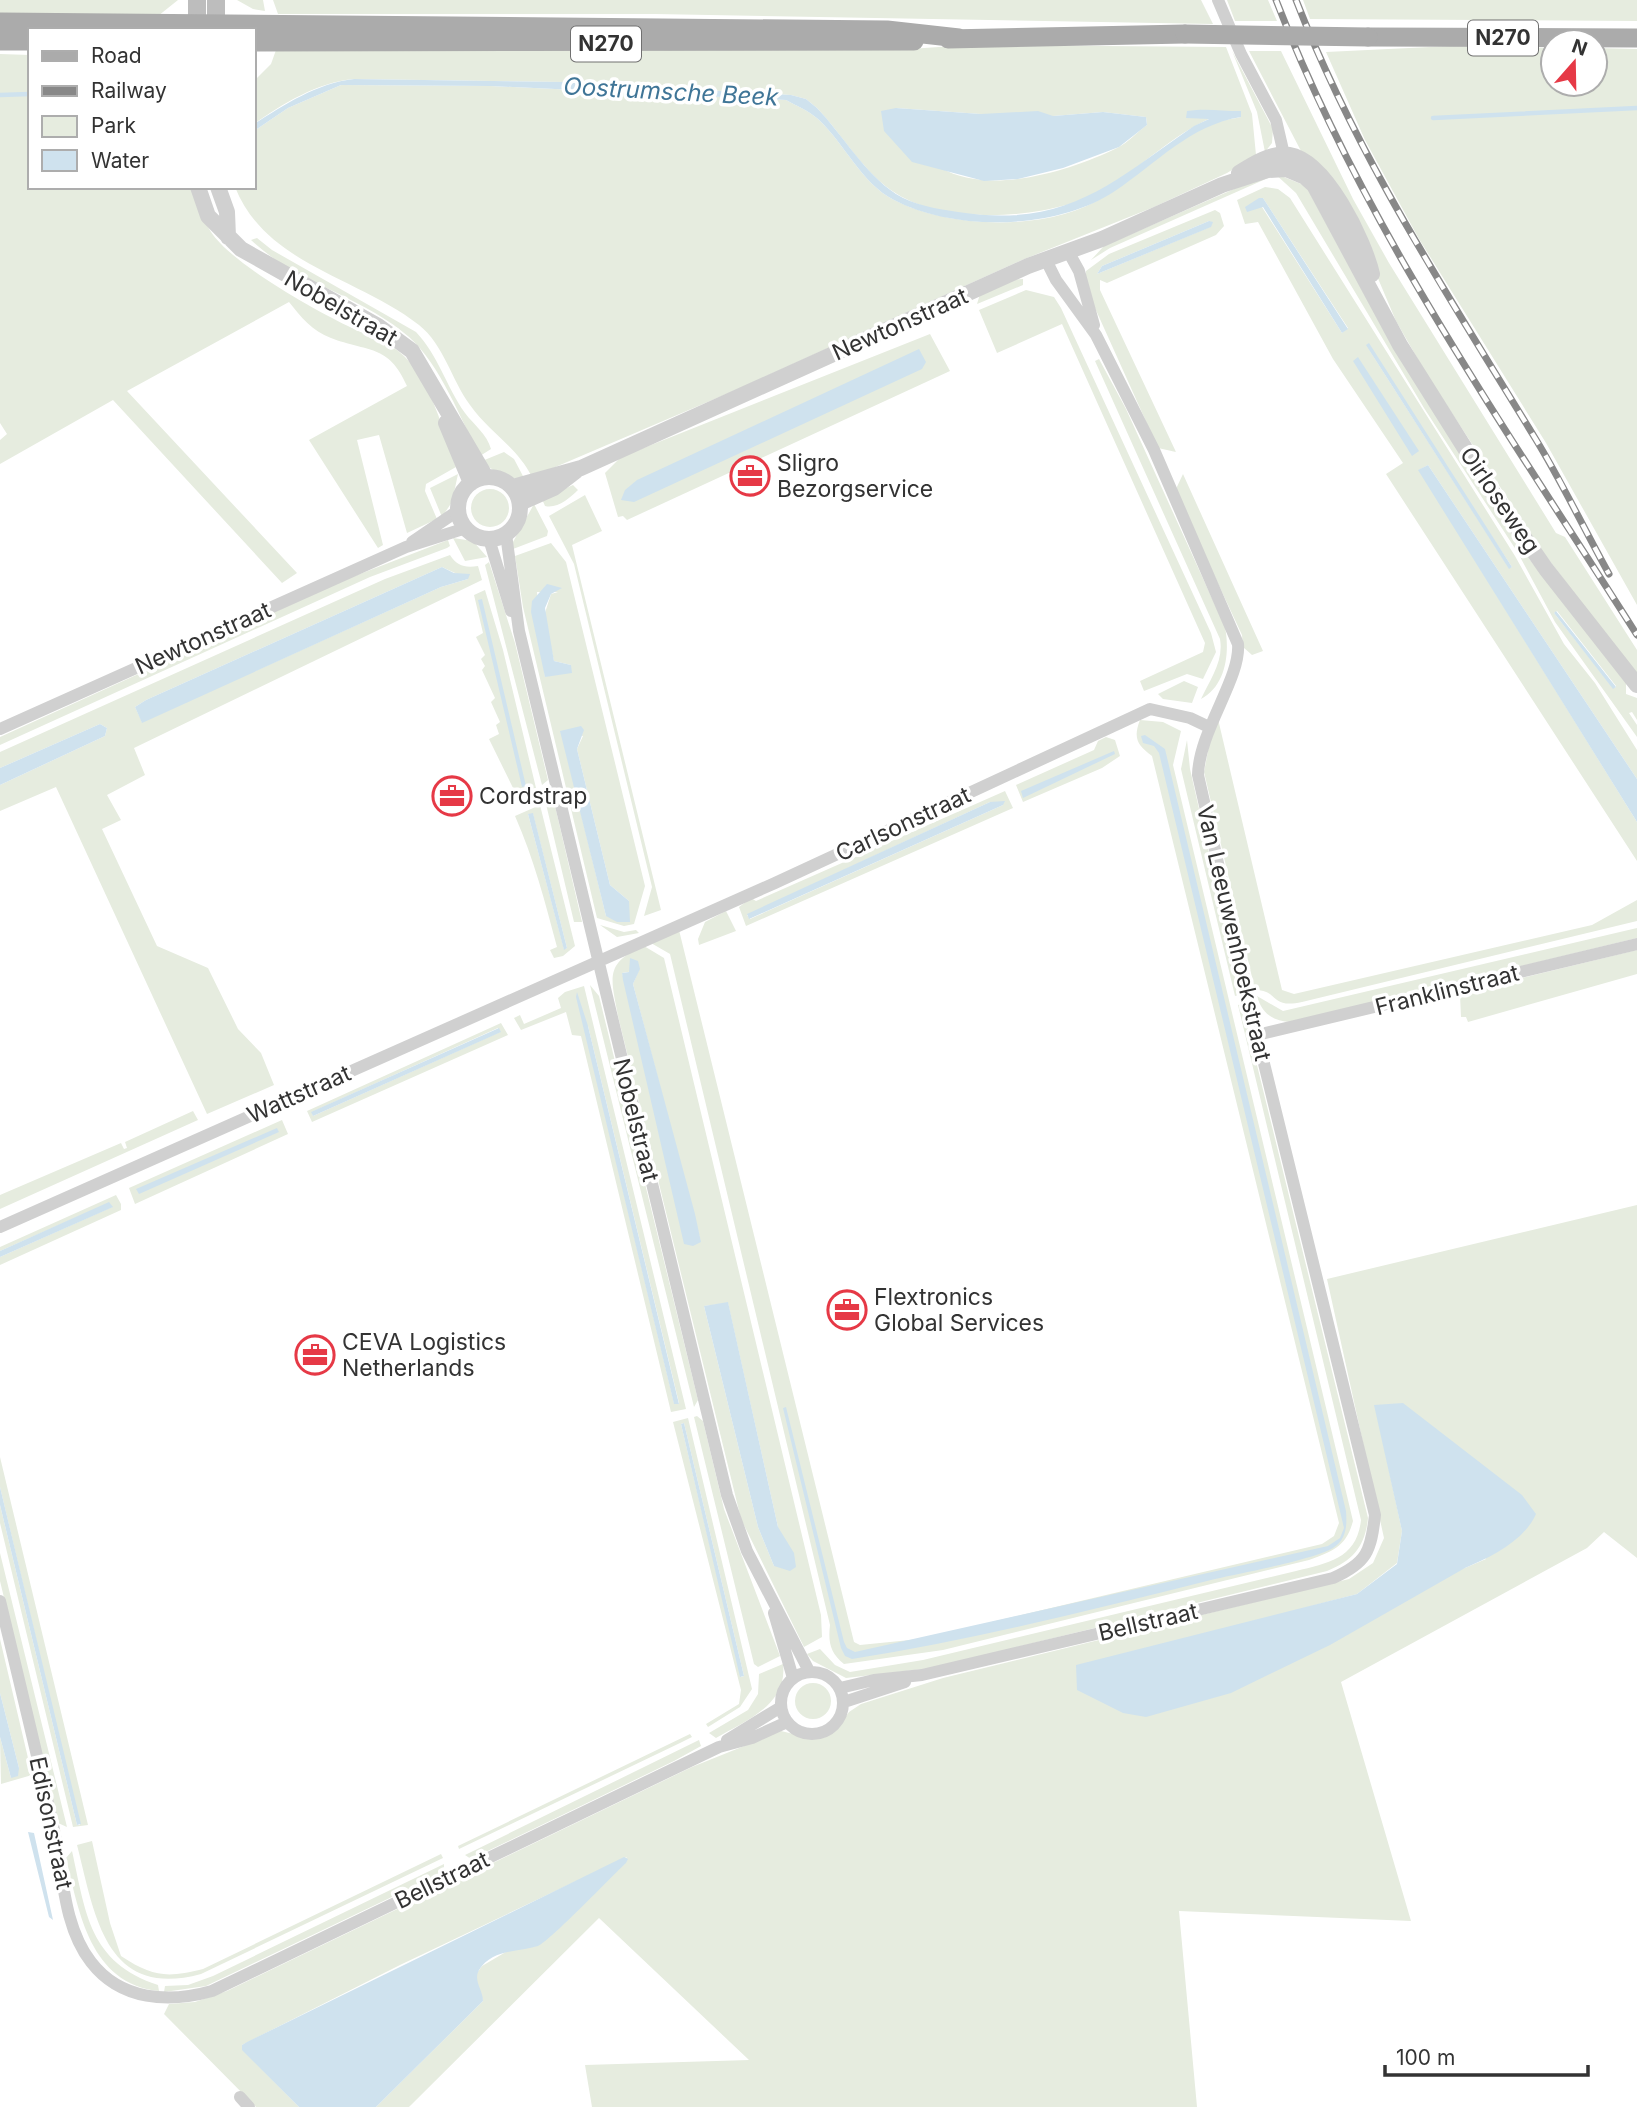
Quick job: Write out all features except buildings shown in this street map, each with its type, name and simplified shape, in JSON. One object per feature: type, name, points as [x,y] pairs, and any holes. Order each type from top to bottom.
[{"type":"main road","points":[[197,0],[207,27]]},
{"type":"main road","points":[[207,27],[216,0]]},
{"type":"main road","name":"N270","points":[[0,22],[207,27],[887,30],[958,38]]},
{"type":"main road","name":"N270","points":[[256,42],[889,43],[958,38],[1185,34],[1637,38]]},
{"type":"main road","points":[[0,41],[28,41]]},
{"type":"street","points":[[1218,0],[1241,54],[1276,120],[1286,162]]},
{"type":"street","name":"Newtonstraat","points":[[513,487],[581,468],[1046,260],[1222,185],[1286,162]]},
{"type":"street","name":"Oirloseweg","points":[[1286,162],[1314,167],[1354,226],[1371,269],[1380,303],[1400,345],[1494,496],[1546,569],[1637,685]]},
{"type":"street","name":"Nobelstraat","points":[[199,189],[208,216],[228,237],[262,263],[400,340],[421,362],[479,480]]},
{"type":"street","points":[[219,189],[227,212],[228,237]]},
{"type":"street","name":"Van Leeuwenhoekstraat","points":[[1068,251],[1079,271],[1096,335]]},
{"type":"street","name":"Van Leeuwenhoekstraat","points":[[1046,260],[1056,280],[1096,335],[1154,450],[1238,644],[1236,662],[1198,757],[1198,775],[1257,1035],[1375,1515],[1372,1540],[1366,1555]]},
{"type":"street","name":"Newtonstraat","points":[[520,503],[554,488],[581,468]]},
{"type":"street","points":[[501,479],[513,487],[520,503],[517,523],[506,534],[489,539],[476,536],[466,528],[458,510],[461,495],[479,480],[501,479]]},
{"type":"street","name":"Newtonstraat","points":[[406,547],[458,510]]},
{"type":"street","name":"Newtonstraat","points":[[0,729],[406,547],[466,528]]},
{"type":"street","name":"Nobelstraat","points":[[506,534],[519,631]]},
{"type":"street","name":"Nobelstraat","points":[[489,539],[519,631],[727,1495],[747,1551],[808,1671]]},
{"type":"street","name":"Carlsonstraat","points":[[598,961],[1150,709],[1190,718],[1209,727]]},
{"type":"street","name":"Franklinstraat","points":[[1257,1035],[1637,944]]},
{"type":"street","name":"Wattstraat","points":[[0,1227],[598,961]]},
{"type":"street","name":"Bellstraat","points":[[844,1702],[922,1675],[1333,1578],[1355,1568],[1366,1555]]},
{"type":"street","name":"Edisonstraat","points":[[0,1601],[53,1826],[75,1935],[91,1962],[106,1978],[130,1992],[161,1999]]},
{"type":"street","name":"Nobelstraat","points":[[771,1602],[793,1678]]},
{"type":"street","points":[[808,1671],[827,1675],[840,1688],[844,1702],[839,1719],[826,1731],[801,1732],[787,1722],[781,1707],[783,1690],[793,1678],[808,1671]]},
{"type":"street","name":"Bellstraat","points":[[840,1688],[874,1680],[922,1675]]},
{"type":"street","name":"Bellstraat","points":[[161,1999],[184,1998],[212,1992],[719,1747],[781,1707]]},
{"type":"street","name":"Bellstraat","points":[[719,1747],[752,1738],[787,1722]]},
{"type":"green space","points":[[0,0],[178,0],[158,16],[0,16]]},
{"type":"green space","points":[[237,0],[263,0],[265,11],[253,9]]},
{"type":"green space","points":[[273,0],[1201,0],[1213,24],[655,14],[278,14]]},
{"type":"green space","points":[[1227,0],[1268,0],[1277,21],[1235,21]]},
{"type":"green space","points":[[1303,0],[1637,0],[1637,21],[1310,19]]},
{"type":"green space","points":[[968,45],[1226,47],[1252,114],[1256,155],[1227,173],[1154,207],[1022,260],[738,389],[532,477],[519,457],[470,405],[428,333],[395,308],[291,252],[268,235],[249,213],[236,189],[256,189],[256,130],[288,108],[341,85],[490,86],[786,100],[818,119],[872,184],[894,200],[943,217],[1001,222],[1030,221],[1083,208],[1118,188],[1192,133],[1214,122],[1241,117],[1214,113],[1186,118],[1211,118],[1171,142],[1109,187],[1087,198],[1033,212],[974,215],[919,204],[897,194],[874,176],[817,108],[806,99],[791,95],[564,82],[354,79],[314,89],[256,123],[256,79],[271,64],[276,50],[895,50]],"holes":[[[896,108],[1053,116],[1103,112],[1146,117],[1147,125],[1121,146],[1077,165],[1030,177],[983,180],[961,176],[935,164]]]},
{"type":"green space","points":[[1451,46],[1539,48],[1539,98],[1609,98],[1609,48],[1637,49],[1637,605],[1546,443],[1419,239],[1365,140],[1326,52]]},
{"type":"green space","points":[[1232,51],[1273,129],[1272,143],[1265,152],[1257,112]]},
{"type":"green space","points":[[1249,51],[1281,51],[1353,199],[1389,263],[1556,533],[1565,537],[1637,650],[1637,676],[1540,548],[1427,375],[1396,321],[1352,217],[1316,162],[1301,151]]},
{"type":"green space","points":[[0,54],[28,55],[28,189],[194,189],[211,232],[237,258],[297,299],[385,343],[404,356],[414,367],[429,393],[456,467],[426,484],[425,491],[437,519],[407,533],[379,435],[357,440],[383,545],[378,548],[309,440],[407,386],[400,372],[385,356],[318,332],[289,302],[127,391],[297,573],[282,583],[113,400],[0,464],[0,440],[7,434],[0,423]]},
{"type":"green space","points":[[1274,173],[1306,186],[1388,338],[1530,560],[1626,683],[1626,694],[1637,698],[1637,720],[1632,712],[1629,713],[1637,725],[1637,737],[1555,622],[1518,553],[1424,408],[1296,193]],"holes":[[[1557,611],[1616,686],[1613,688],[1554,613]]]},
{"type":"green space","points":[[1266,175],[1268,178],[1110,248],[1091,260],[1104,246]]},
{"type":"green space","points":[[1265,187],[1278,189],[1290,198],[1515,556],[1564,644],[1595,683],[1637,750],[1637,779],[1428,465],[1419,470],[1637,822],[1637,861],[1386,474],[1403,463],[1333,359],[1258,222],[1245,224],[1237,200]],"holes":[[[1263,198],[1348,328],[1342,333],[1262,207]],[[1366,345],[1512,567],[1509,568]]]},
{"type":"green space","points":[[1215,210],[1220,213],[1224,226],[1216,235],[1107,283],[1100,280],[1100,290],[1176,452],[1158,448],[1086,288],[1086,271],[1109,254]],"holes":[[[1209,221],[1210,227],[1097,274],[1102,266]]]},
{"type":"green space","points":[[257,238],[272,250],[416,332],[430,351],[458,403],[483,434],[491,449],[480,456],[440,377],[409,337],[371,311],[288,268],[251,240]]},
{"type":"green space","points":[[1023,279],[1023,285],[977,304],[980,294],[1011,280]]},
{"type":"green space","points":[[1026,290],[1054,297],[1061,308],[1211,633],[1216,652],[1203,679],[1187,674],[1144,691],[1140,681],[1203,652],[1205,643],[1062,324],[997,353],[979,310]]},
{"type":"green space","points":[[930,334],[950,371],[627,520],[623,516],[618,517],[605,473],[621,457]]},
{"type":"green space","points":[[1099,359],[1126,409],[1225,627],[1227,647],[1221,677],[1216,686],[1201,699],[1218,663],[1220,639],[1095,361]]},
{"type":"green space","points":[[504,452],[514,459],[524,478],[501,474],[482,461]]},
{"type":"green space","points":[[458,474],[452,502],[442,517],[430,488]]},
{"type":"green space","points":[[1183,474],[1263,651],[1252,655],[1243,647],[1242,635],[1175,491]]},
{"type":"green space","points":[[573,485],[578,490],[567,499],[554,506],[545,506],[542,499]]},
{"type":"green space","points":[[490,489],[503,495],[509,508],[503,521],[490,527],[477,521],[471,508],[477,495]]},
{"type":"green space","points":[[585,495],[602,531],[572,545],[661,910],[644,916],[652,887],[574,564],[549,516]]},
{"type":"green space","points":[[534,504],[548,531],[547,536],[513,549],[513,542]]},
{"type":"green space","points":[[453,538],[473,541],[487,557],[465,561]]},
{"type":"green space","points":[[448,540],[450,546],[447,548],[370,577],[0,745],[0,737],[347,579]]},
{"type":"green space","points":[[551,543],[566,562],[645,886],[634,924],[624,926],[597,918],[523,607],[515,556]],"holes":[[[537,592],[558,592],[551,594],[544,616],[554,661],[571,665],[545,677]],[[561,731],[583,736],[577,749],[610,885],[629,901],[606,916]]]},
{"type":"green space","points":[[450,555],[462,565],[478,566],[482,580],[134,748],[145,775],[107,795],[121,820],[102,829],[157,946],[208,968],[238,1029],[261,1053],[274,1085],[207,1114],[56,787],[0,811],[0,785],[105,736],[107,728],[100,724],[0,768],[0,752],[385,579]],"holes":[[[442,567],[468,579],[441,587],[142,722],[135,707]]]},
{"type":"green space","points":[[489,562],[515,643],[548,780],[542,785],[485,565]]},
{"type":"green space","points":[[485,590],[503,650],[536,788],[515,792],[489,739],[499,734],[496,725],[500,722],[491,702],[495,698],[482,670],[485,666],[481,659],[485,655],[476,637],[483,633],[474,595]]},
{"type":"green space","points":[[1184,681],[1198,687],[1192,703],[1163,699],[1158,694]]},
{"type":"green space","points":[[1218,719],[1282,990],[1294,994],[1592,925],[1637,900],[1637,921],[1302,1002],[1285,1003],[1268,993],[1255,990],[1204,772],[1210,740]]},
{"type":"green space","points":[[1140,720],[1163,722],[1181,731],[1173,765],[1353,1521],[1347,1537],[1337,1547],[1309,1560],[943,1650],[844,1664],[831,1647],[830,1625],[670,954],[651,943],[679,930],[854,1642],[860,1645],[920,1639],[1322,1544],[1334,1536],[1339,1523],[1152,756],[1138,741]]},
{"type":"green space","points":[[1106,737],[1115,740],[1120,756],[1102,768],[1023,802],[1016,785],[1094,750],[1098,741]]},
{"type":"green space","points":[[1187,740],[1190,769],[1241,994],[1235,996],[1181,769]]},
{"type":"green space","points":[[1005,791],[1013,808],[746,926],[739,907],[751,898],[756,901]],"holes":[[[990,802],[1003,805],[750,919],[747,915]]]},
{"type":"green space","points":[[546,804],[555,806],[582,922],[574,922]]},
{"type":"green space","points":[[540,805],[575,946],[563,956],[554,958],[550,950],[557,947],[533,864],[515,816]],"holes":[[[528,814],[533,814],[567,948],[564,949]]]},
{"type":"green space","points":[[726,911],[736,931],[699,945],[698,939],[705,922]]},
{"type":"green space","points":[[600,925],[624,932],[636,930],[639,933],[617,937]]},
{"type":"green space","points":[[1637,928],[1637,938],[1291,1022],[1269,1015],[1262,1008],[1257,996],[1283,1011]]},
{"type":"green space","points":[[644,946],[664,958],[821,1615],[822,1637],[804,1647],[741,1519],[613,991],[613,973],[616,966],[631,952]],"holes":[[[639,970],[633,984],[701,1242],[622,973]],[[728,1303],[778,1527],[774,1566],[758,1527],[704,1306]]]},
{"type":"green space","points":[[1637,950],[1637,974],[1468,1022],[1466,1017],[1461,1017],[1460,995],[1468,991]]},
{"type":"green space","points":[[590,985],[599,996],[698,1400],[694,1407]]},
{"type":"green space","points":[[584,986],[686,1409],[671,1412],[581,1036],[572,1035],[566,1012],[521,1030],[514,1018],[520,1015],[524,1024],[561,1008],[558,998],[565,992]],"holes":[[[588,1026],[679,1404],[674,1403],[584,1027]]]},
{"type":"green space","points":[[1242,1004],[1368,1518],[1364,1537],[1357,1551],[1327,1571],[932,1668],[846,1678],[813,1661],[807,1654],[820,1649],[835,1665],[850,1672],[923,1660],[1320,1565],[1339,1557],[1354,1543],[1361,1520],[1238,1005]]},
{"type":"green space","points":[[501,1023],[508,1035],[312,1122],[307,1111]],"holes":[[[498,1028],[500,1032],[313,1116],[312,1112]]]},
{"type":"green space","points":[[193,1111],[198,1120],[0,1209],[0,1195],[121,1143],[124,1149],[127,1148],[125,1142]]},
{"type":"green space","points":[[282,1120],[288,1134],[135,1204],[129,1188]]},
{"type":"green space","points":[[116,1195],[121,1210],[0,1265],[0,1257],[112,1207],[109,1203],[0,1251],[0,1247]]},
{"type":"green space","points":[[1637,1205],[1637,1558],[1604,1532],[1587,1548],[1341,1682],[1411,1921],[1179,1911],[1197,2107],[592,2107],[585,2065],[749,2060],[599,1918],[409,2107],[376,2107],[483,2001],[477,1982],[477,1973],[482,1966],[511,1949],[536,1946],[627,1857],[400,1965],[242,2045],[243,2050],[299,2107],[256,2107],[164,2014],[169,2004],[195,2002],[227,1991],[692,1767],[781,1731],[814,1739],[826,1737],[835,1731],[849,1712],[861,1704],[943,1678],[1349,1579],[1373,1563],[1384,1538],[1327,1279]],"holes":[[[1375,1405],[1486,1559],[1465,1568],[1300,1609],[1357,1594],[1397,1563],[1402,1531]]]},
{"type":"green space","points":[[697,1416],[703,1421],[724,1509],[780,1656],[758,1667],[754,1664],[694,1417]]},
{"type":"green space","points":[[688,1418],[752,1689],[740,1707],[708,1727],[706,1724],[739,1704],[741,1690],[673,1422]],"holes":[[[684,1423],[744,1676],[741,1677],[681,1424]]]},
{"type":"green space","points":[[0,1457],[88,1825],[73,1827],[0,1523],[0,1505],[77,1825],[80,1825],[0,1487]]},
{"type":"green space","points":[[0,1553],[67,1827],[58,1823],[0,1581]]},
{"type":"green space","points":[[0,1639],[32,1775],[1,1784],[0,1737],[11,1778],[19,1768],[0,1693]]},
{"type":"green space","points":[[783,1664],[783,1678],[772,1701],[751,1718],[716,1738],[709,1733],[748,1710],[758,1694],[759,1674]]},
{"type":"green space","points":[[813,1683],[826,1688],[831,1701],[826,1714],[813,1719],[800,1714],[795,1701],[800,1688]]},
{"type":"green space","points":[[690,1734],[692,1737],[459,1849],[458,1846]]},
{"type":"green space","points":[[699,1740],[701,1746],[674,1761],[471,1859],[465,1855]]},
{"type":"green space","points":[[92,1841],[110,1923],[121,1956],[160,1974],[180,1974],[203,1969],[441,1854],[443,1858],[201,1974],[169,1979],[144,1975],[124,1963],[110,1945],[90,1898],[77,1845]]},
{"type":"green space","points":[[72,1851],[94,1933],[117,1963],[158,1985],[159,1991],[136,1985],[117,1975],[103,1960],[92,1942],[76,1901],[66,1858]]},
{"type":"green space","points":[[444,1864],[444,1872],[206,1986],[164,1992],[165,1986],[188,1985],[213,1976]]},
{"type":"water","points":[[340,81],[564,82],[791,95],[806,99],[817,108],[874,176],[896,194],[934,208],[996,216],[1029,214],[1059,207],[1112,183],[1194,126],[1209,119],[1186,118],[1187,111],[1241,111],[1241,117],[1223,121],[1190,137],[1115,191],[1091,204],[1036,219],[975,221],[946,218],[919,210],[882,193],[818,119],[786,100],[490,86],[341,85],[288,108],[256,130],[256,123],[301,96]]},
{"type":"water","points":[[896,108],[981,114],[1038,111],[1053,116],[1103,112],[1146,117],[1147,125],[1119,147],[1063,168],[1018,179],[984,181],[912,162],[884,131],[881,111]]},
{"type":"water","points":[[1263,198],[1348,329],[1342,333],[1263,207],[1247,212],[1245,207]]},
{"type":"water","points":[[1209,221],[1213,222],[1211,227],[1097,274],[1102,266]]},
{"type":"water","points":[[1369,343],[1512,567],[1509,569],[1366,345]]},
{"type":"water","points":[[919,349],[926,362],[922,369],[634,502],[621,500],[625,490],[637,480]]},
{"type":"water","points":[[1358,357],[1419,451],[1412,456],[1353,361]]},
{"type":"water","points":[[1428,465],[1637,779],[1637,822],[1418,470]]},
{"type":"water","points":[[442,567],[454,573],[470,574],[468,579],[441,587],[142,723],[135,707],[146,700]]},
{"type":"water","points":[[547,584],[562,588],[551,594],[545,608],[554,661],[571,665],[572,673],[545,677],[531,612],[532,601]]},
{"type":"water","points":[[482,599],[526,786],[522,787],[478,600]]},
{"type":"water","points":[[1556,611],[1616,687],[1613,689],[1554,613]]},
{"type":"water","points":[[100,724],[107,728],[105,736],[0,785],[0,768]]},
{"type":"water","points":[[581,726],[584,730],[577,749],[610,885],[629,901],[630,922],[617,922],[606,916],[560,731]]},
{"type":"water","points":[[1145,735],[1165,749],[1346,1511],[1345,1531],[1333,1548],[1294,1562],[989,1633],[852,1659],[845,1656],[841,1648],[783,1408],[786,1407],[844,1642],[847,1648],[855,1652],[1328,1546],[1340,1538],[1344,1528],[1159,753],[1154,746],[1143,743],[1141,736]]},
{"type":"water","points":[[1114,751],[1115,754],[1023,798],[1021,791]]},
{"type":"water","points":[[1005,801],[1003,805],[749,919],[747,914],[990,802]]},
{"type":"water","points":[[533,813],[567,948],[564,950],[528,814]]},
{"type":"water","points":[[630,958],[638,961],[640,969],[633,984],[695,1214],[701,1242],[693,1246],[684,1244],[623,980],[622,973],[629,972]]},
{"type":"water","points":[[577,992],[588,1026],[679,1404],[674,1404],[576,997]]},
{"type":"water","points":[[499,1028],[501,1032],[313,1116],[311,1112]]},
{"type":"water","points":[[277,1128],[279,1132],[139,1194],[136,1189]]},
{"type":"water","points":[[109,1202],[113,1207],[0,1257],[0,1251]]},
{"type":"water","points":[[728,1302],[778,1527],[794,1553],[796,1567],[790,1571],[774,1566],[758,1527],[704,1306]]},
{"type":"water","points":[[1403,1403],[1522,1495],[1536,1514],[1524,1532],[1496,1553],[1330,1645],[1231,1693],[1146,1717],[1123,1713],[1077,1690],[1076,1665],[1357,1594],[1397,1564],[1402,1531],[1374,1405]]},
{"type":"water","points":[[684,1423],[744,1676],[740,1677],[681,1424]]},
{"type":"water","points":[[0,1487],[81,1824],[77,1825],[0,1505]]},
{"type":"water","points":[[0,1693],[19,1768],[18,1776],[11,1778],[0,1737]]},
{"type":"water","points":[[28,1832],[34,1833],[53,1920],[49,1917]]},
{"type":"water","points":[[624,1857],[628,1859],[626,1863],[545,1942],[538,1946],[506,1952],[484,1963],[477,1974],[483,2001],[376,2107],[299,2107],[242,2050],[242,2045],[247,2042]]},
{"type":"waterway","name":"Oostrumsche Beek","points":[[0,95],[28,94]]},
{"type":"waterway","name":"Oostrumsche Beek","points":[[1433,118],[1637,108]]},
{"type":"railway","points":[[1276,0],[1311,84],[1351,167],[1395,247],[1489,404],[1637,635]]},
{"type":"railway","points":[[1296,0],[1320,58],[1375,170],[1545,455],[1609,574]]},
{"type":"place","name":"Sligro Bezorgservice","points":[[750,476]]},
{"type":"place","name":"Cordstrap","points":[[452,796]]},
{"type":"place","name":"Flextronics Global Services","points":[[847,1310]]},
{"type":"place","name":"CEVA Logistics Netherlands","points":[[315,1355]]}]
